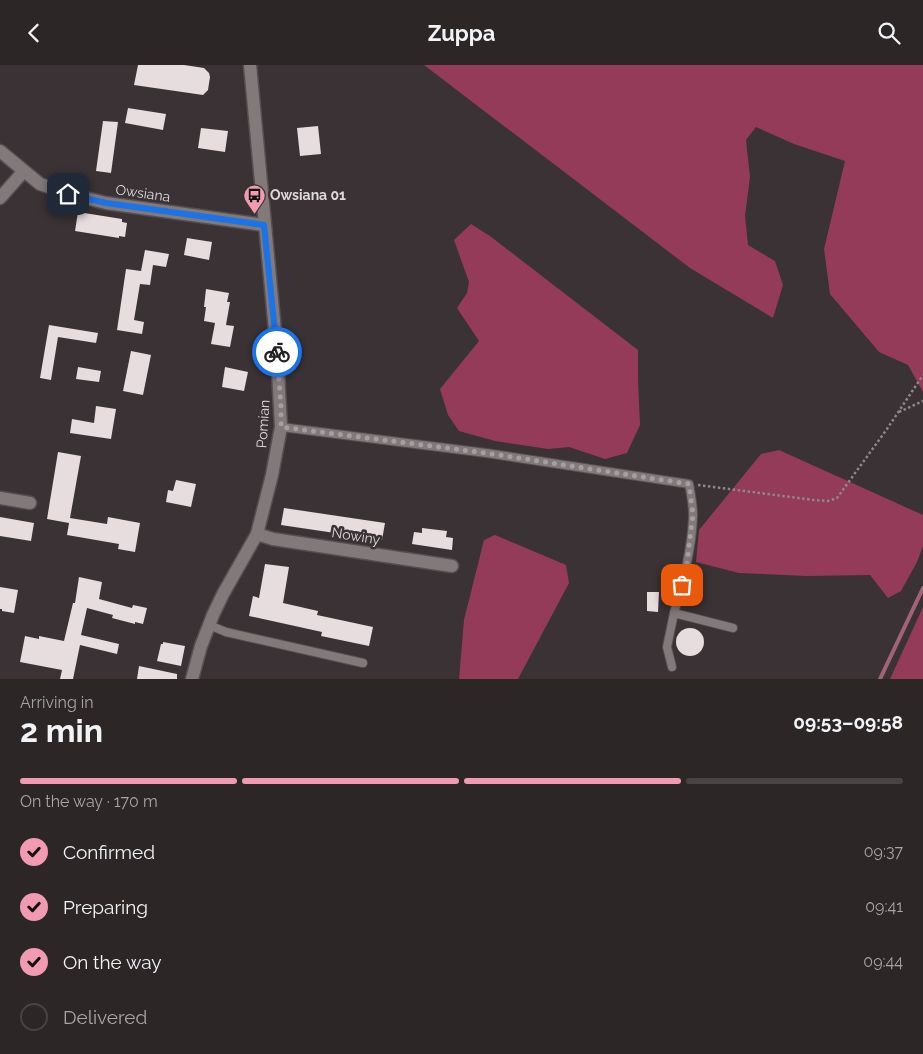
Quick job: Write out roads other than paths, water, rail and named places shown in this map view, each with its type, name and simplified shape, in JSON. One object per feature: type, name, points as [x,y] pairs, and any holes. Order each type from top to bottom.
[{"type":"street","name":"Pomian","points":[[192,679],[209,625],[223,594],[257,534],[272,475],[281,427],[278,361],[250,65]]},
{"type":"street","name":"Owsiana","points":[[0,151],[40,184],[67,200],[106,203],[264,225]]},
{"type":"street","points":[[0,198],[24,172]]},
{"type":"street","points":[[0,498],[30,503]]},
{"type":"street","name":"Nowiny","points":[[257,534],[274,539],[452,566]]},
{"type":"lane","points":[[281,427],[486,453],[689,484],[693,514],[690,548],[667,647],[672,667]]},
{"type":"lane","points":[[674,613],[733,628]]},
{"type":"lane","points":[[209,625],[226,632],[363,663]]},
{"type":"waterway","points":[[880,679],[923,588]]},
{"type":"place","name":"Owsiana 01","points":[[254,214]]}]
